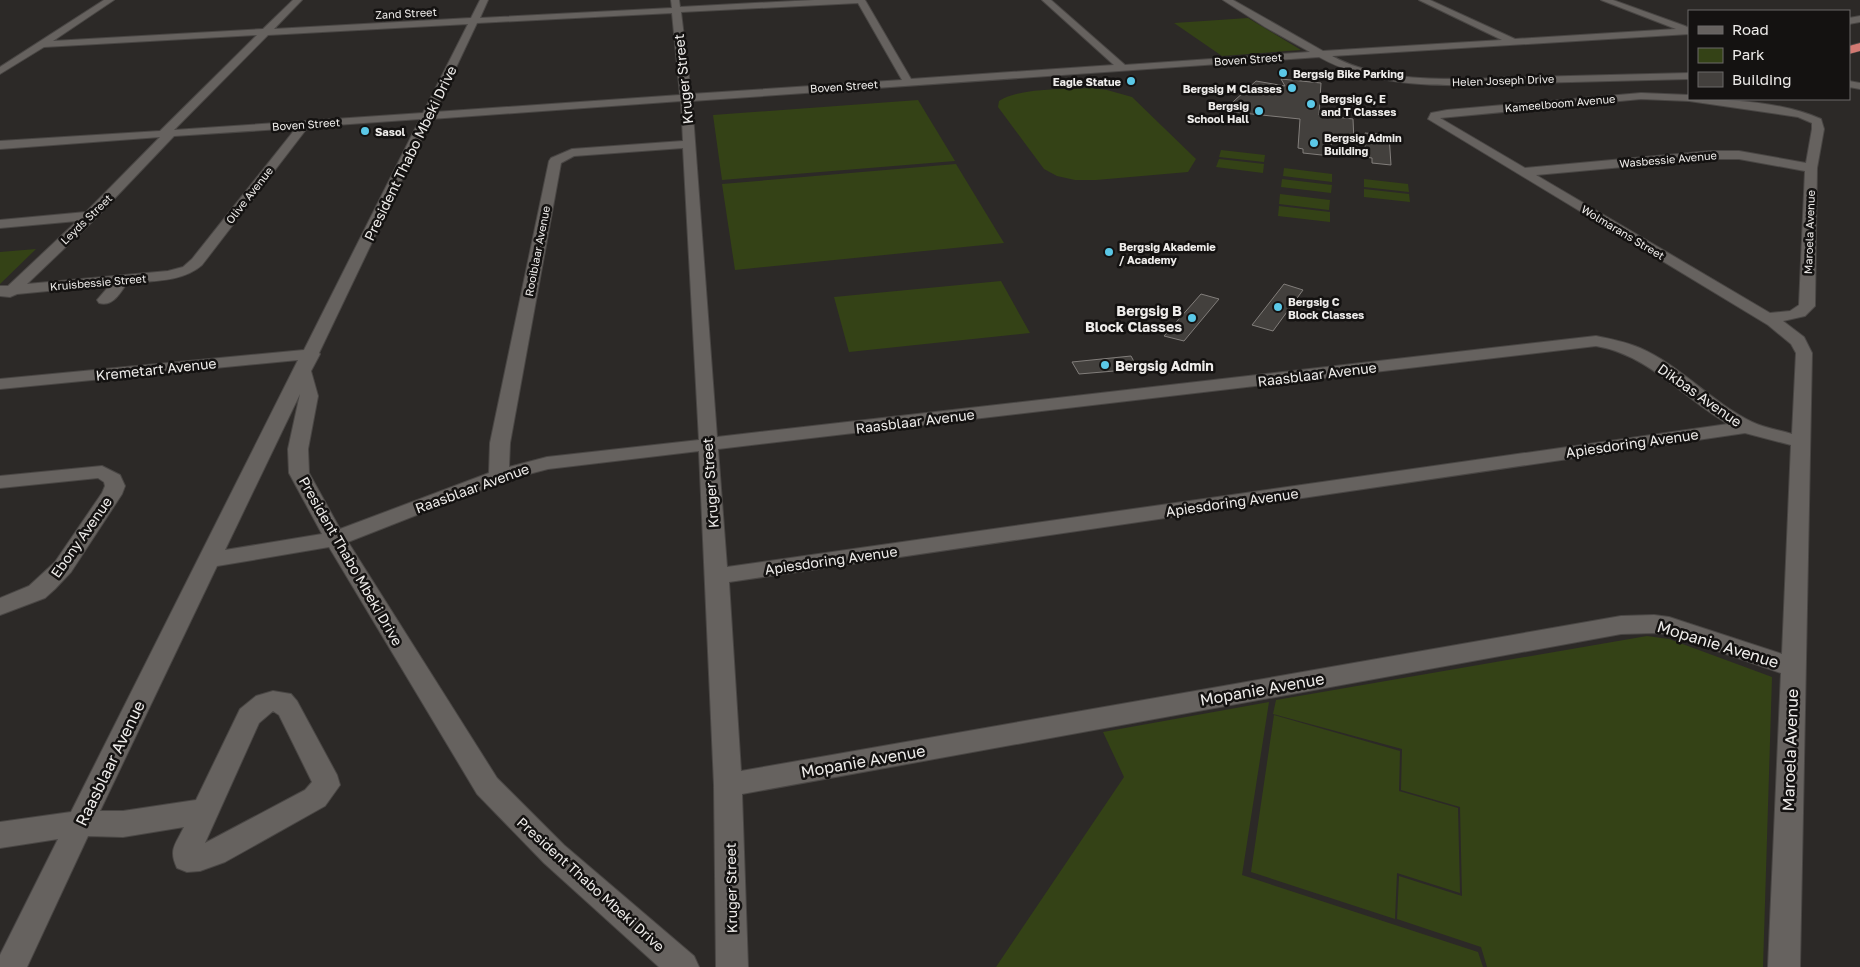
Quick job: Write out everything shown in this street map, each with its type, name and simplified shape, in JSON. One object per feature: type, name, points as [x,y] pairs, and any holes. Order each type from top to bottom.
[{"type":"street","points":[[0,71],[110,0]]},
{"type":"street","name":"Leyds Street","points":[[0,303],[6,290],[90,216],[166,134],[298,0]]},
{"type":"street","name":"President Thabo Mbeki Drive","points":[[484,0],[307,363],[309,396],[298,450],[299,472],[335,540],[487,786],[554,854],[683,967]]},
{"type":"street","points":[[861,0],[908,82]]},
{"type":"street","name":"Zand Street","points":[[42,44],[474,21],[675,5],[861,0]]},
{"type":"street","points":[[1046,0],[1122,68]]},
{"type":"street","name":"Helen Joseph Drive","points":[[1227,0],[1268,26],[1341,65],[1382,77],[1420,82],[1688,76]]},
{"type":"street","name":"Helen Joseph Drive","points":[[1236,0],[1311,42],[1335,53],[1367,67],[1405,75],[1430,77],[1688,72]]},
{"type":"street","points":[[1423,0],[1514,42]]},
{"type":"street","points":[[1605,0],[1688,31]]},
{"type":"street","name":"Kruger Street","points":[[675,5],[686,98],[707,446],[717,576],[728,786],[732,967]]},
{"type":"street","name":"Boven Street","points":[[2,147],[908,82],[1688,31]]},
{"type":"street","points":[[1367,67],[1363,62],[1364,58],[1380,50]]},
{"type":"street","points":[[1272,57],[1313,58],[1341,65]]},
{"type":"street","points":[[1533,75],[1556,79],[1593,100]]},
{"type":"street","name":"Kameelboom Avenue","points":[[1434,119],[1435,115],[1447,112],[1641,96],[1688,98]]},
{"type":"street","name":"Maroela Avenue","points":[[1702,100],[1771,108],[1801,114],[1817,121],[1818,129],[1811,168],[1807,306],[1804,311],[1796,314],[1767,318]]},
{"type":"street","name":"Wolmarans Street","points":[[1434,119],[1767,318],[1798,341],[1804,353]]},
{"type":"street","name":"Olive Avenue","points":[[194,266],[304,124]]},
{"type":"street","name":"Rooiblaar Avenue","points":[[499,476],[500,444],[555,160],[572,152],[689,144]]},
{"type":"street","name":"Wasbessie Avenue","points":[[1524,172],[1710,155],[1739,156],[1811,168]]},
{"type":"street","points":[[0,224],[90,216]]},
{"type":"street","name":"Kruisbessie Street","points":[[6,290],[168,275],[182,272],[194,266]]},
{"type":"street","points":[[105,300],[123,280]]},
{"type":"street","name":"Raasblaar Avenue","points":[[210,560],[335,540],[499,476],[547,463],[707,446],[1596,340],[1632,349]]},
{"type":"street","name":"Dikbas Avenue","points":[[1632,349],[1718,410],[1746,427],[1800,442]]},
{"type":"street","name":"Maroela Avenue","points":[[1784,967],[1792,667],[1804,353]]},
{"type":"street","name":"Kremetart Avenue","points":[[0,384],[307,363]]},
{"type":"street","name":"Raasblaar Avenue","points":[[11,967],[307,363]]},
{"type":"street","name":"Apiesdoring Avenue","points":[[717,576],[1746,427]]},
{"type":"street","name":"Ebony Avenue","points":[[0,482],[102,472],[113,479],[114,486],[112,494],[63,567],[37,592],[0,606]]},
{"type":"street","name":"Mopanie Avenue","points":[[728,786],[1621,626],[1654,624],[1669,626],[1792,667]]},
{"type":"street","points":[[282,701],[288,708],[324,775],[326,785],[322,792],[315,798],[215,852],[200,858],[187,859],[186,852],[205,811],[249,716],[265,703],[282,701]]},
{"type":"street","points":[[0,835],[80,823],[123,824],[205,811]]},
{"type":"green space","points":[[1248,18],[1301,50],[1222,56],[1174,23]]},
{"type":"green space","points":[[1090,88],[1107,90],[1132,97],[1196,159],[1188,172],[1096,180],[1075,180],[1057,176],[1044,169],[998,107],[999,101],[1019,93]]},
{"type":"green space","points":[[918,100],[955,161],[722,180],[713,115]]},
{"type":"green space","points":[[1221,150],[1265,155],[1264,162],[1219,157]]},
{"type":"green space","points":[[1219,159],[1264,164],[1263,173],[1216,167]]},
{"type":"green space","points":[[956,164],[1004,243],[735,270],[722,184]]},
{"type":"green space","points":[[1284,168],[1332,174],[1332,182],[1283,176]]},
{"type":"green space","points":[[1282,179],[1332,185],[1331,193],[1281,187]]},
{"type":"green space","points":[[1364,179],[1408,184],[1409,192],[1364,187]]},
{"type":"green space","points":[[1364,189],[1409,194],[1410,202],[1364,197]]},
{"type":"green space","points":[[1280,194],[1330,200],[1329,210],[1279,204]]},
{"type":"green space","points":[[1279,206],[1330,212],[1330,222],[1278,216]]},
{"type":"green space","points":[[36,249],[0,284],[0,252]]},
{"type":"green space","points":[[1001,281],[1030,333],[849,352],[834,297]]},
{"type":"green space","points":[[1647,636],[1669,639],[1772,677],[1763,967],[1487,967],[1481,947],[1397,919],[1399,876],[1462,896],[1460,807],[1401,790],[1402,749],[1273,714],[1276,700]]},
{"type":"green space","points":[[1269,702],[1242,875],[1478,952],[1483,967],[996,967],[1124,777],[1103,732]]},
{"type":"green space","points":[[1274,715],[1400,751],[1399,791],[1458,808],[1460,893],[1397,873],[1395,919],[1251,872]]},
{"type":"building","points":[[1281,79],[1321,83],[1319,115],[1353,119],[1354,142],[1331,140],[1331,156],[1303,153],[1303,149],[1298,148],[1300,119],[1223,111],[1256,81],[1285,86]]},
{"type":"building","points":[[1365,133],[1389,135],[1391,165],[1372,163],[1372,158],[1365,157]]},
{"type":"building","name":"Bergsig C Block Classes","points":[[1284,284],[1303,290],[1273,331],[1252,325]]},
{"type":"building","name":"Bergsig B Block Classes","points":[[1201,294],[1219,299],[1184,341],[1164,336]]},
{"type":"building","name":"Bergsig Admin","points":[[1131,356],[1138,369],[1079,374],[1072,362]]},
{"type":"place","name":"Bergsig Bike Parking","points":[[1283,73]]},
{"type":"place","name":"Eagle Statue","points":[[1131,81]]},
{"type":"place","name":"Bergsig M Classes","points":[[1292,88]]},
{"type":"place","name":"Bergsig G, E and T Classes","points":[[1311,104]]},
{"type":"place","name":"Bergsig School Hall","points":[[1259,111]]},
{"type":"place","name":"Sasol","points":[[365,131]]},
{"type":"place","name":"Bergsig Admin Building","points":[[1314,143]]},
{"type":"place","name":"Bergsig Akademie / Academy","points":[[1109,252]]},
{"type":"place","name":"Bergsig C Block Classes","points":[[1278,307]]},
{"type":"place","name":"Bergsig B Block Classes","points":[[1192,318]]},
{"type":"place","name":"Bergsig Admin","points":[[1105,365]]}]
